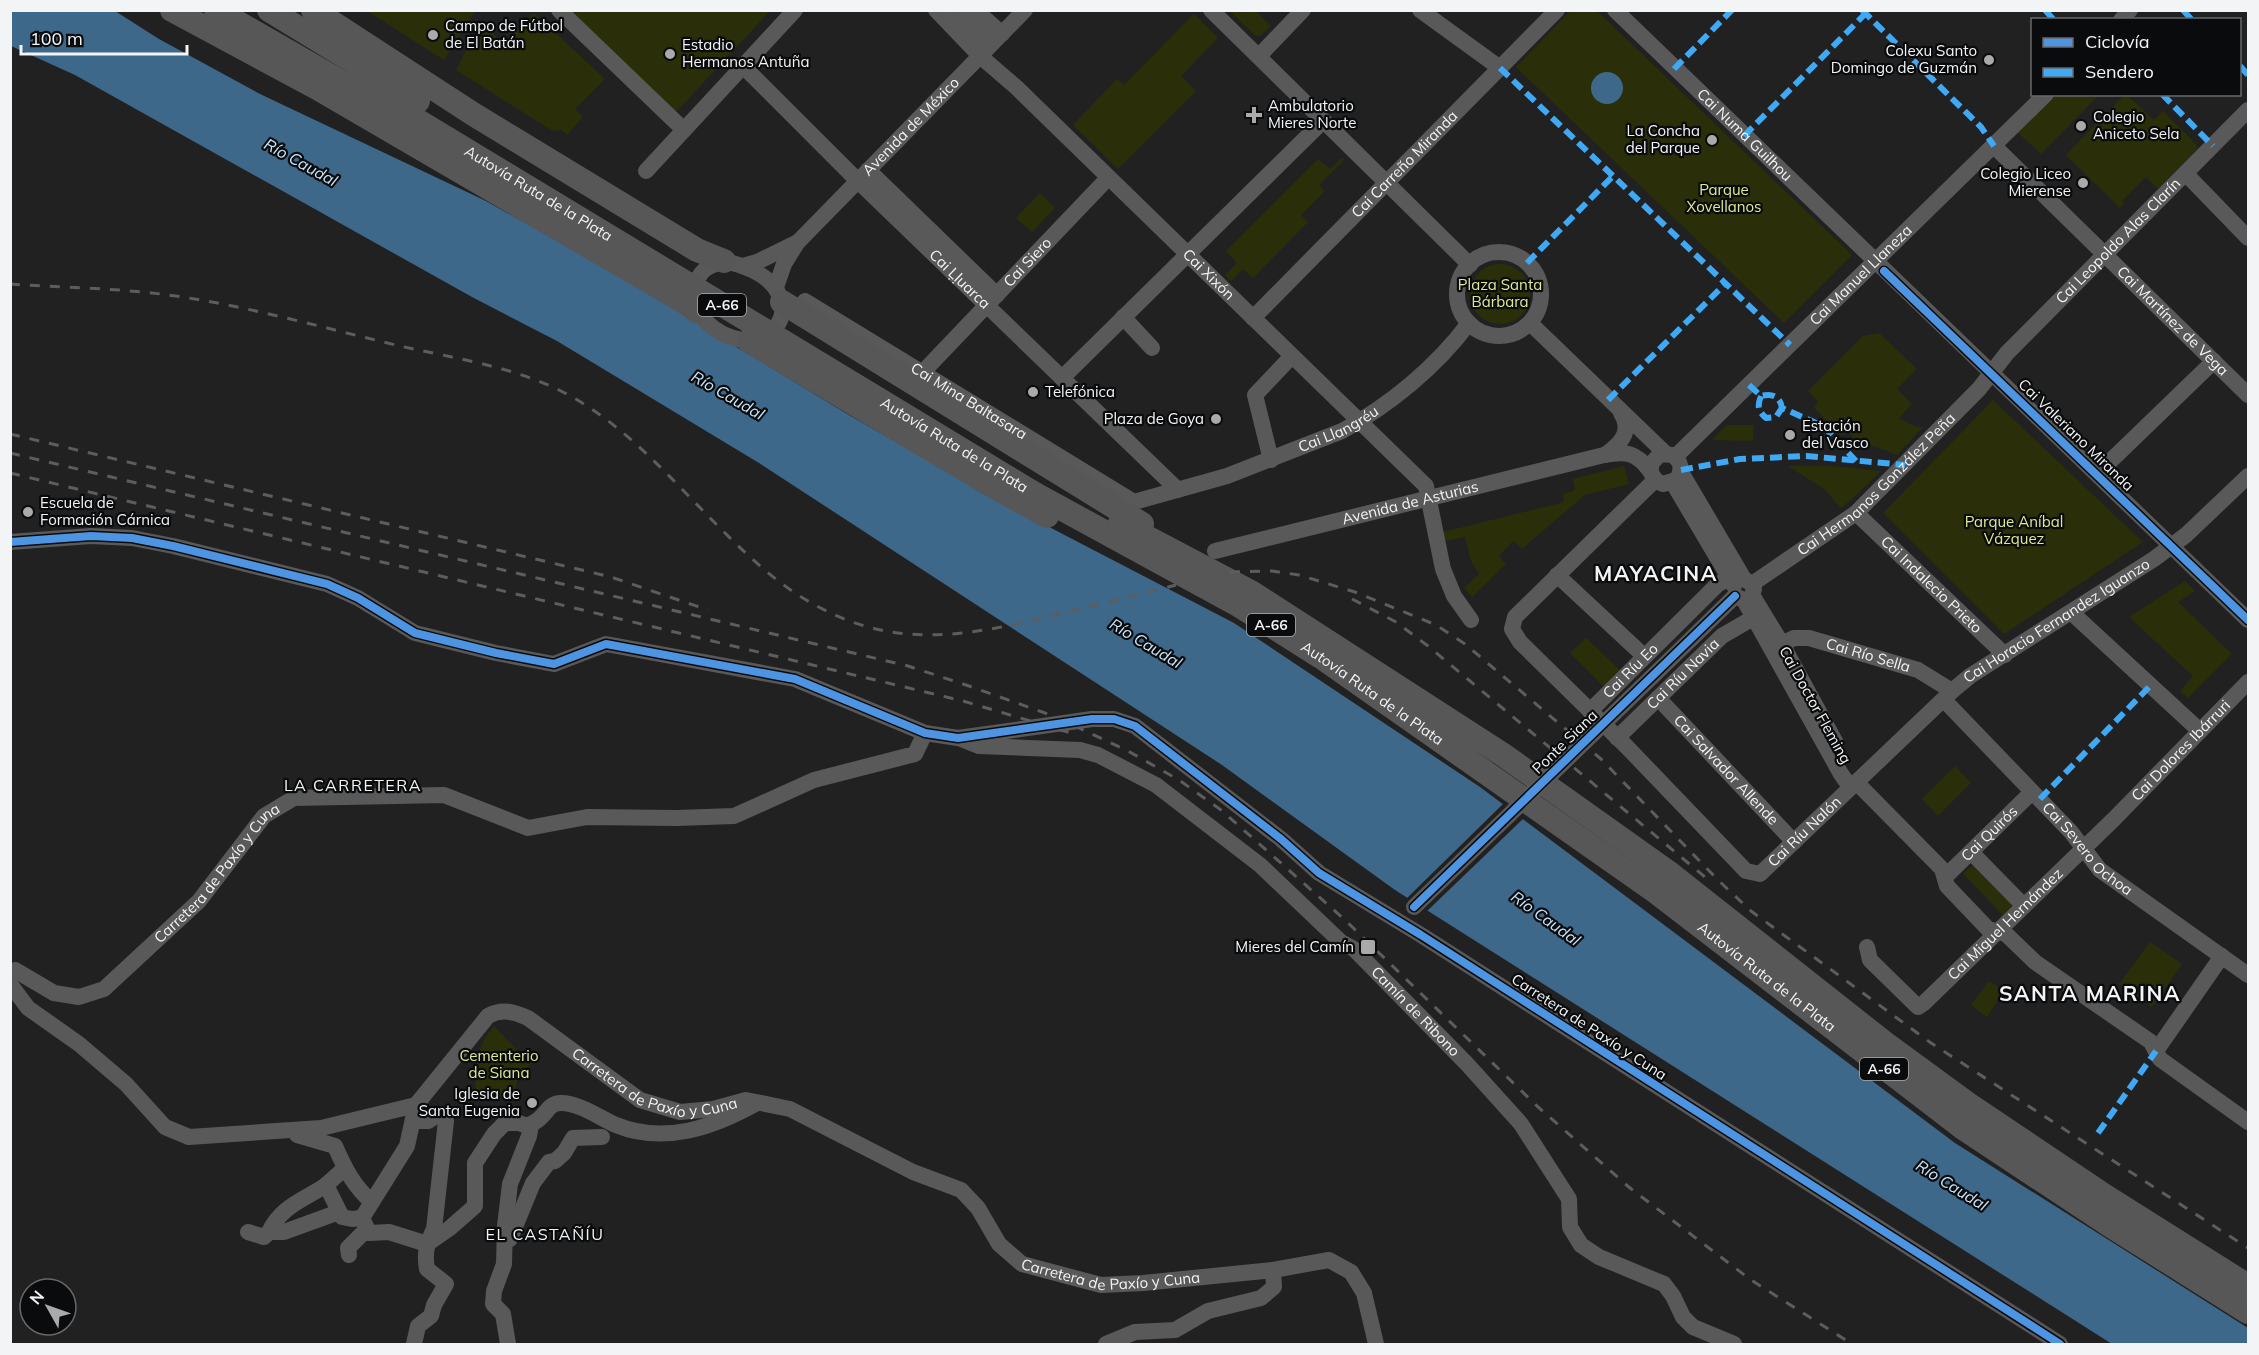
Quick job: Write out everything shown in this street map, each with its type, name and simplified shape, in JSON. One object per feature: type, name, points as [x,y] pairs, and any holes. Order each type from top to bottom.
[{"type":"highway","name":"A-66","points":[[172,10],[317,88],[697,311]]},
{"type":"highway","points":[[186,10],[242,41],[317,88]]},
{"type":"highway","points":[[216,10],[356,90],[414,108]]},
{"type":"highway","name":"Autovía Ruta de la Plata","points":[[235,10],[414,108],[1321,657],[1656,892],[1963,1128],[2108,1224],[2248,1312]]},
{"type":"highway","name":"Autovía Ruta de la Plata","points":[[269,10],[414,108]]},
{"type":"highway","points":[[317,13],[473,114],[697,250],[734,264]]},
{"type":"highway","points":[[788,297],[1139,521],[1171,549]]},
{"type":"highway","points":[[749,341],[1032,509],[1168,575],[1240,606]]},
{"type":"highway","name":"Autovía Ruta de la Plata","points":[[1037,486],[1171,549],[1260,598],[1502,754],[1668,872],[1886,1044],[1968,1104],[2105,1196],[2248,1286]]},
{"type":"street","points":[[559,10],[684,130]]},
{"type":"street","points":[[646,171],[795,10]]},
{"type":"street","points":[[936,10],[991,45]]},
{"type":"street","points":[[945,10],[957,15],[991,45]]},
{"type":"street","points":[[966,10],[981,15],[991,45]]},
{"type":"street","name":"Avenida de México","points":[[788,297],[784,264],[797,243],[1025,10]]},
{"type":"street","points":[[1211,10],[1470,265]]},
{"type":"street","points":[[1259,56],[1303,10]]},
{"type":"street","points":[[1420,10],[1500,68]]},
{"type":"street","name":"Cai Carreño Miranda","points":[[1254,318],[1557,10]]},
{"type":"street","name":"Cai Numa Guilhou","points":[[1615,10],[1874,262]]},
{"type":"street","name":"Cai Xixón","points":[[991,45],[1016,87],[1426,486],[1443,569],[1454,596],[1471,620]]},
{"type":"street","name":"Cai Ḷḷuarca","points":[[743,66],[863,176],[992,300],[1062,378],[1178,490]]},
{"type":"street","name":"Cai Manuel Llaneza","points":[[1653,476],[1653,460],[1673,466],[1874,262],[2044,96]]},
{"type":"street","name":"Cai Leopoldo Alas Clarín","points":[[1990,372],[2248,110]]},
{"type":"street","points":[[1062,378],[1323,121]]},
{"type":"street","name":"Cai Martínez de Vega","points":[[1994,146],[2248,395]]},
{"type":"street","points":[[2186,174],[2248,238]]},
{"type":"street","name":"Cai Siero","points":[[922,372],[1108,178]]},
{"type":"street","name":"Avenida de México","points":[[734,264],[757,262],[797,243]]},
{"type":"street","points":[[1504,252],[1527,263],[1536,273],[1541,299],[1538,312],[1530,323],[1506,336],[1493,336],[1480,332],[1462,313],[1458,301],[1461,276],[1479,258],[1491,253],[1504,252]]},
{"type":"street","name":"Cai Valeriano Miranda","points":[[1874,262],[2248,620]]},
{"type":"street","points":[[734,264],[766,278],[788,297],[777,326],[767,336],[749,341],[731,338],[710,325],[697,311],[692,293],[697,279],[706,268],[734,264]]},
{"type":"street","name":"Cai Mina Baltasara","points":[[788,297],[922,372],[1134,502]]},
{"type":"street","points":[[1123,317],[1152,348]]},
{"type":"street","name":"Cai Llangréu","points":[[1134,502],[1227,476],[1319,442],[1360,422],[1411,384],[1445,351],[1469,323]]},
{"type":"street","name":"Cai Doctor Fleming","points":[[1530,323],[1618,408],[1673,466],[1742,588],[1782,644],[1854,775],[1854,784],[1846,781],[1841,774],[1753,618],[1742,588]]},
{"type":"street","points":[[1271,460],[1255,395],[1292,356]]},
{"type":"street","points":[[2097,474],[2214,361]]},
{"type":"street","name":"Cai Hermanos González Peña","points":[[1742,588],[1856,513],[1978,389],[1990,372]]},
{"type":"street","points":[[1604,455],[1618,445],[1627,427],[1618,408]]},
{"type":"street","name":"Avenida de Asturias","points":[[1215,551],[1604,455],[1622,452],[1632,454],[1653,476]]},
{"type":"street","points":[[1617,738],[1520,642],[1512,629],[1515,616],[1653,476],[1663,484],[1673,466]]},
{"type":"street","name":"Cai Horacio Fernandez Iguanzo","points":[[1948,695],[1970,676],[2072,613],[2172,546],[2248,476]]},
{"type":"street","name":"Cai Indalecio Prieto","points":[[1856,513],[2005,655]]},
{"type":"street","points":[[10,542],[91,536],[132,538],[173,546],[327,584],[358,598],[415,633],[425,636],[554,664],[606,644],[795,680],[925,733],[958,738]]},
{"type":"street","points":[[1557,575],[1644,656]]},
{"type":"street","name":"Cai Ríu Eo","points":[[1590,711],[1718,584],[1742,588]]},
{"type":"street","name":"Ponte Siana","points":[[1400,922],[1742,588]]},
{"type":"street","points":[[2072,613],[2200,731]]},
{"type":"street","name":"Cai Ríu Navia","points":[[1617,738],[1722,636],[1753,618]]},
{"type":"street","name":"Cai Río Sella","points":[[1782,644],[1794,638],[1809,638],[1918,670],[1948,695]]},
{"type":"street","name":"Cai Dolores Ibárruri","points":[[2114,819],[2248,681]]},
{"type":"street","name":"Cai Ríu Nalón","points":[[1617,738],[1746,871],[1760,874],[1948,695]]},
{"type":"street","name":"Cai Severo Ochoa","points":[[1948,695],[2032,792],[2071,832],[2100,870],[2248,975]]},
{"type":"street","name":"Cai Salvador Allende","points":[[1658,698],[1794,842]]},
{"type":"street","name":"Carretera de Paxío y Cuna","points":[[958,738],[1092,719],[1114,719],[1135,726],[1281,839],[1319,873],[1400,922],[2060,1344]]},
{"type":"street","name":"Carretera de Paxío y Cuna","points":[[12,973],[54,993],[79,996],[104,988],[199,901],[264,816],[294,798],[444,795],[528,828],[587,817],[735,816],[814,780],[915,754],[925,733]]},
{"type":"street","name":"Camín de Ribono","points":[[958,738],[979,746],[1080,750],[1098,754],[1156,785],[1260,865],[1341,942],[1354,949],[1467,1064],[1521,1124],[1569,1199],[1570,1227],[1581,1245],[1599,1257],[1664,1284],[1673,1296],[1683,1317],[1693,1327],[1734,1344]]},
{"type":"street","points":[[1854,784],[1854,793],[1936,875],[1945,877],[1947,886],[1988,929],[2006,934],[2035,962],[2151,1042],[2160,1059],[2248,1122]]},
{"type":"street","name":"Cai Quirós","points":[[1945,877],[2032,792]]},
{"type":"street","name":"Cai Miguel Hernández","points":[[1867,947],[1870,960],[1918,1006],[1924,1003],[2114,819]]},
{"type":"street","points":[[1971,852],[2024,906]]},
{"type":"street","points":[[2156,1051],[2222,956]]},
{"type":"street","name":"Carretera de Paxío y Cuna","points":[[12,973],[28,1008],[79,1044],[118,1077],[165,1127],[189,1137],[321,1128],[414,1113],[488,1016],[495,1012],[515,1012],[528,1018],[640,1100],[680,1112],[746,1100],[790,1109],[913,1172],[962,1190],[978,1208],[999,1244],[1022,1264],[1101,1285],[1273,1270],[1329,1260],[1352,1272],[1364,1293],[1376,1344]]},
{"type":"street","points":[[2156,1051],[2164,1051],[2248,1111]]},
{"type":"street","points":[[427,1244],[475,1206],[475,1163],[494,1134],[506,1123],[531,1125],[539,1120],[550,1106],[560,1103],[576,1107],[631,1130],[679,1134],[732,1117],[758,1102]]},
{"type":"street","points":[[504,1256],[532,1184],[549,1162],[555,1161],[564,1154],[573,1138],[602,1137],[583,1120],[554,1105]]},
{"type":"street","points":[[349,1256],[348,1248],[364,1223],[372,1202],[406,1146],[414,1113],[428,1121],[437,1115],[444,1114],[446,1121],[434,1229],[427,1244],[427,1269],[446,1284],[434,1305],[432,1316],[418,1326],[414,1344]]},
{"type":"street","points":[[508,1344],[503,1314],[493,1304],[494,1291],[504,1264],[510,1184],[529,1136],[531,1125]]},
{"type":"street","points":[[288,1130],[296,1135],[334,1146],[360,1191],[372,1202]]},
{"type":"street","points":[[248,1232],[264,1237],[290,1205],[326,1185],[345,1168]]},
{"type":"street","points":[[326,1185],[342,1217],[364,1223],[369,1233],[389,1232],[427,1244]]},
{"type":"street","points":[[269,1232],[284,1232],[339,1212]]},
{"type":"street","points":[[1106,1344],[1135,1332],[1175,1330],[1208,1311],[1261,1298],[1274,1287],[1273,1270]]},
{"type":"green space","name":"Campo de Fútbol de El Batán","points":[[367,11],[475,11],[444,60]]},
{"type":"green space","name":"Estadio Hermanos Antuña","points":[[565,11],[770,11],[677,111],[672,110]]},
{"type":"green space","points":[[1230,11],[1244,13],[1256,11],[1271,26],[1260,36],[1256,36]]},
{"type":"green space","name":"Parque Xovellanos","points":[[1570,11],[1597,11],[1852,255],[1784,323],[1516,67]]},
{"type":"green space","points":[[534,13],[605,79],[575,109],[583,117],[567,135],[561,130],[553,131],[456,70],[468,47],[486,26],[505,42]]},
{"type":"green space","points":[[1194,14],[1218,38],[1181,76],[1196,91],[1118,169],[1073,125],[1117,79],[1124,85]]},
{"type":"green space","points":[[2053,96],[2098,96],[2041,154],[2017,132]]},
{"type":"green space","points":[[2123,96],[2128,96],[2154,120],[2163,111],[2196,144],[2197,149],[2158,189],[2146,177],[2122,201],[2124,204],[2120,208],[2066,155]]},
{"type":"green space","points":[[1341,158],[1344,160],[1319,185],[1325,191],[1301,215],[1308,222],[1253,278],[1243,269],[1231,281],[1225,275],[1237,263],[1226,251],[1318,159],[1330,169]]},
{"type":"green space","points":[[1040,193],[1055,208],[1032,232],[1016,218]]},
{"type":"green space","name":"Plaza Santa Bárbara","points":[[1500,264],[1521,273],[1530,294],[1521,315],[1500,324],[1479,315],[1470,294],[1479,273]]},
{"type":"green space","points":[[1879,333],[1917,369],[1897,389],[1912,404],[1899,418],[1914,426],[1923,427],[1897,455],[1866,443],[1863,447],[1847,431],[1842,436],[1814,408],[1818,402],[1808,391],[1863,336]]},
{"type":"green space","name":"Parque Aníbal Vázquez","points":[[1993,400],[2143,542],[2004,634],[1883,513]]},
{"type":"green space","points":[[1726,425],[1754,425],[1753,441],[1712,440]]},
{"type":"green space","points":[[1624,466],[1629,484],[1585,495],[1522,549],[1513,541],[1499,556],[1506,564],[1472,597],[1464,588],[1479,574],[1471,561],[1465,537],[1445,541],[1443,532],[1557,504],[1564,501],[1563,494],[1575,490],[1573,479]]},
{"type":"green space","points":[[1788,466],[1832,466],[1881,471],[1841,508],[1824,489]]},
{"type":"green space","points":[[2185,581],[2195,591],[2178,602],[2232,654],[2188,698],[2180,691],[2193,676],[2129,617]]},
{"type":"green space","points":[[1586,638],[1621,671],[1604,687],[1570,653]]},
{"type":"green space","points":[[1955,766],[1971,783],[1938,816],[1922,799]]},
{"type":"green space","points":[[1973,865],[2013,905],[2003,915],[1963,874]]},
{"type":"green space","points":[[2150,942],[2182,964],[2152,1007],[2119,984]]},
{"type":"green space","points":[[1989,981],[2004,991],[1987,1017],[1971,1005]]},
{"type":"green space","name":"Cementerio de Siana","points":[[494,1026],[531,1064],[518,1078],[513,1101],[475,1089],[481,1048]]},
{"type":"water","name":"Río Caudal","points":[[11,11],[115,11],[159,39],[260,94],[486,201],[606,268],[849,415],[997,500],[1234,623],[1480,787],[1955,1143],[2248,1328],[2248,1344],[2112,1344],[1395,890],[1222,765],[759,463],[557,341],[472,297],[75,75],[11,46]]},
{"type":"water","points":[[1607,72],[1618,77],[1623,88],[1618,99],[1607,104],[1596,99],[1591,88],[1596,77]]},
{"type":"pier","points":[[1505,802],[1525,817],[1425,913],[1405,900]]},
{"type":"railway","points":[[10,284],[140,292],[209,302],[481,364],[540,382],[559,390],[604,417],[644,451],[764,570],[817,606],[847,620],[877,629],[907,634],[966,633],[1027,622],[1176,585]]},
{"type":"railway","points":[[10,434],[611,577],[708,610]]},
{"type":"railway","points":[[10,453],[908,666],[1045,713],[1128,751],[1179,780],[1221,810],[1344,919],[1537,1106],[1630,1188],[1751,1280],[1852,1344]]},
{"type":"railway","points":[[10,473],[963,701],[1071,733]]},
{"type":"railway","points":[[1230,572],[1272,571],[1299,575],[1355,592],[1436,625],[1465,644],[1601,759],[1751,911],[1931,1043],[2248,1248]]},
{"type":"railway","points":[[1352,599],[1396,622],[1428,646],[1705,877]]},
{"type":"marked path","points":[[1674,69],[1732,10]]},
{"type":"marked path","points":[[1862,10],[1981,127],[1994,146]]},
{"type":"marked path","points":[[1744,136],[1869,10]]},
{"type":"marked path","points":[[2045,10],[2052,18]]},
{"type":"marked path","points":[[2183,10],[2190,18]]},
{"type":"marked path","points":[[2241,67],[2248,75]]},
{"type":"marked path","points":[[1500,68],[1790,345]]},
{"type":"marked path","points":[[2164,96],[2213,146]]},
{"type":"marked path","points":[[1527,263],[1614,175]]},
{"type":"marked path","points":[[1608,400],[1726,283]]},
{"type":"marked path","points":[[1749,385],[1761,396],[1775,396],[1782,408],[1823,426],[1856,461]]},
{"type":"marked path","points":[[1761,396],[1759,408],[1766,418],[1776,417],[1782,408]]},
{"type":"marked path","points":[[1681,470],[1740,459],[1806,456],[1905,465]]},
{"type":"marked path","points":[[2040,799],[2151,685]]},
{"type":"marked path","points":[[2098,1133],[2156,1051]]},
{"type":"cycle path","points":[[1884,271],[2248,620]]},
{"type":"cycle path","points":[[10,542],[91,536],[132,538],[173,546],[327,584],[358,598],[415,633],[496,653],[554,664],[606,644],[795,679],[925,733],[958,738],[1092,719],[1114,719],[1135,726],[1281,839],[1319,873],[1421,935],[2060,1344]]},
{"type":"cycle path","points":[[1414,907],[1735,596]]},
{"type":"place","name":"Campo de Fútbol de El Batán","points":[[433,35]]},
{"type":"place","name":"Estadio Hermanos Antuña","points":[[670,54]]},
{"type":"place","name":"Colexu Santo Domingo de Guzmán","points":[[1989,60]]},
{"type":"place","name":"Ambulatorio Mieres Norte","points":[[1254,115]]},
{"type":"place","name":"Colegio Aniceto Sela","points":[[2081,126]]},
{"type":"place","name":"La Concha del Parque","points":[[1712,140]]},
{"type":"place","name":"Colegio Liceo Mierense","points":[[2083,183]]},
{"type":"place","name":"Telefónica","points":[[1033,392]]},
{"type":"place","name":"Plaza de Goya","points":[[1216,419]]},
{"type":"place","name":"Estación del Vasco","points":[[1790,435]]},
{"type":"place","name":"Escuela de Formación Cárnica","points":[[28,512]]},
{"type":"place","name":"Mieres del Camín","points":[[1368,947]]},
{"type":"place","name":"Iglesia de Santa Eugenia","points":[[532,1103]]},
{"type":"district","name":"MAYACINA","points":[[1656,574]]},
{"type":"district","name":"LA CARRETERA","points":[[353,785]]},
{"type":"district","name":"SANTA MARINA","points":[[2090,994]]},
{"type":"district","name":"EL CASTAÑÍU","points":[[545,1234]]}]
